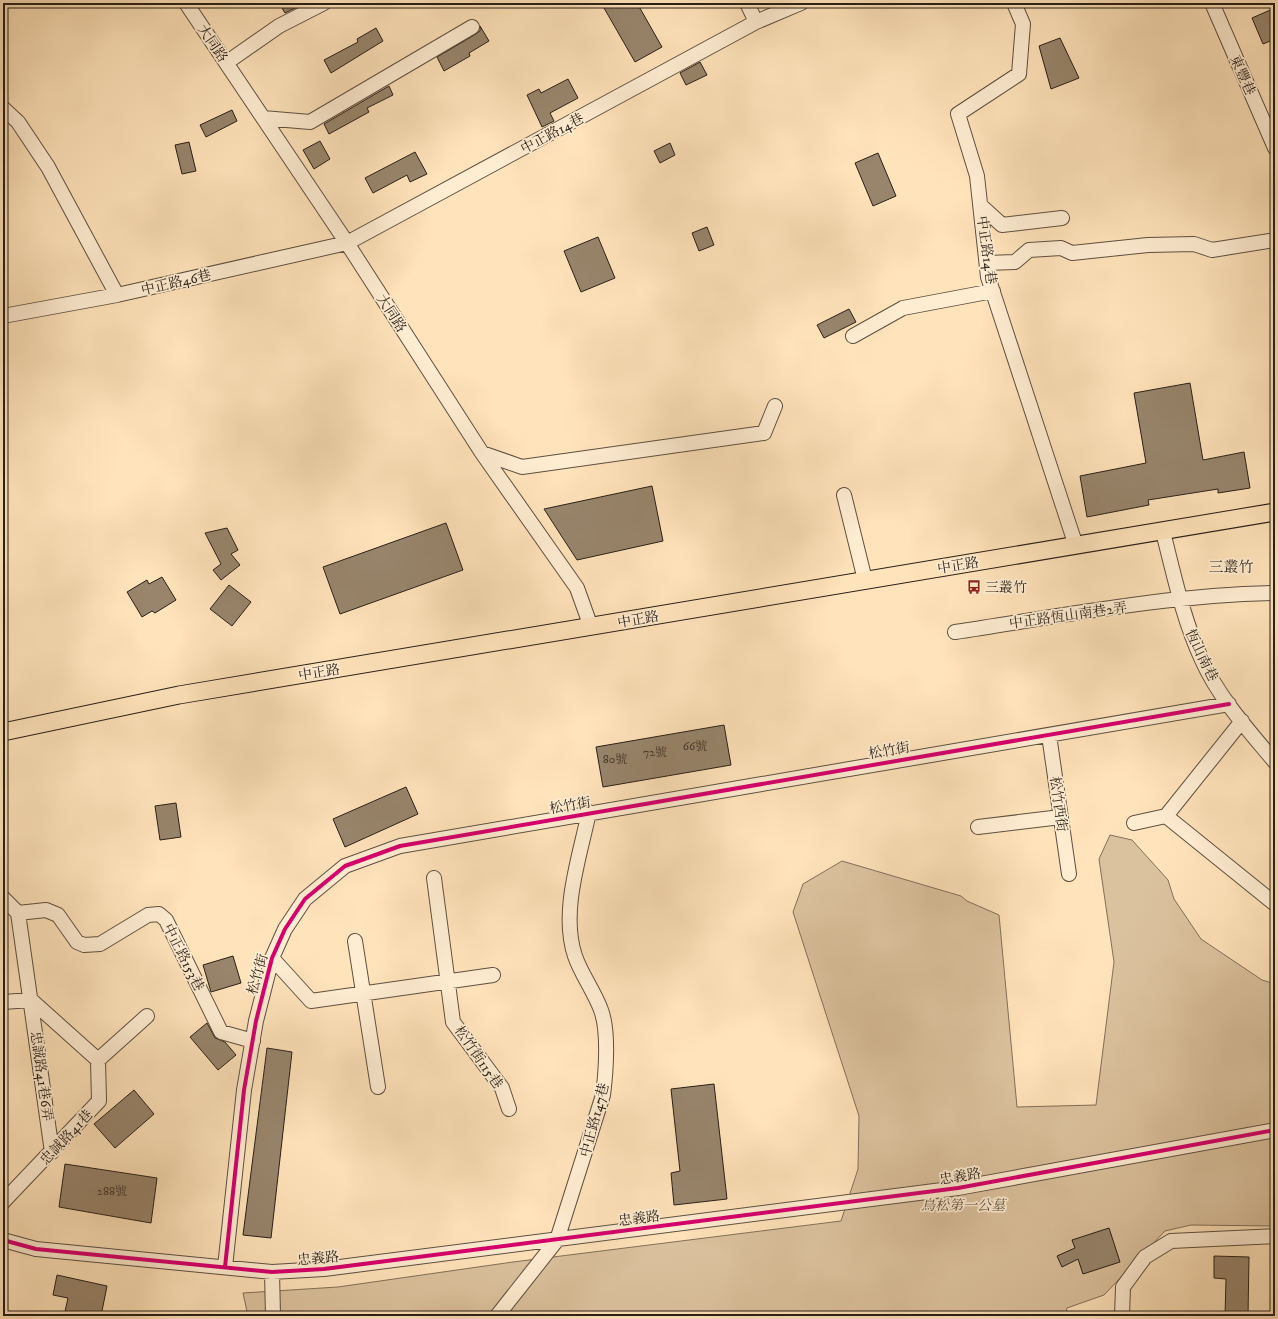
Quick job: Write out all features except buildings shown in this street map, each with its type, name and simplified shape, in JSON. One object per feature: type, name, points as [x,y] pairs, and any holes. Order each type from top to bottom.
[{"type":"main road","name":"中正路","points":[[3,732],[179,696],[1275,512]]},
{"type":"street","name":"大同路","points":[[186,3],[347,243],[482,453],[577,588],[591,627]]},
{"type":"street","points":[[226,63],[279,26],[324,3]]},
{"type":"street","points":[[747,3],[756,22]]},
{"type":"street","name":"中正路14巷","points":[[347,243],[756,22],[801,3]]},
{"type":"street","name":"中正路14巷","points":[[1014,3],[1023,24],[1019,74],[958,114],[977,176],[988,277],[1076,546]]},
{"type":"street","name":"東豐巷","points":[[1212,3],[1275,148]]},
{"type":"street","points":[[264,118],[310,122],[472,27]]},
{"type":"street","points":[[3,108],[18,122],[48,167],[118,295]]},
{"type":"street","points":[[980,205],[1002,225],[1062,218]]},
{"type":"street","points":[[987,263],[1015,262],[1030,250],[1061,248],[1072,253],[1148,245],[1194,244],[1212,250],[1275,240]]},
{"type":"street","name":"中正路46巷","points":[[3,316],[118,295],[347,243]]},
{"type":"street","points":[[853,336],[903,308],[993,290]]},
{"type":"street","points":[[482,453],[522,467],[764,433],[775,406]]},
{"type":"street","points":[[844,495],[865,580]]},
{"type":"street","name":"恆山南巷","points":[[1163,532],[1186,620],[1202,661],[1229,704],[1242,721],[1272,753]]},
{"type":"street","name":"中正路恆山南巷2弄","points":[[955,632],[1180,599],[1235,594],[1275,593]]},
{"type":"street","name":"松竹街","points":[[225,1267],[244,1090],[262,994],[272,958],[285,929],[305,899],[345,866],[400,846],[589,812],[1229,704]]},
{"type":"street","points":[[1134,823],[1166,816],[1242,721]]},
{"type":"street","name":"松竹西街","points":[[1050,735],[1069,874]]},
{"type":"street","name":"中正路147巷","points":[[557,1240],[603,1095],[606,1075],[605,1039],[602,1012],[574,956],[570,924],[569,906],[589,812]]},
{"type":"street","points":[[1166,816],[1275,904]]},
{"type":"street","points":[[978,827],[1061,817]]},
{"type":"street","name":"松竹街115巷","points":[[434,878],[453,1022],[502,1088],[509,1108]]},
{"type":"street","points":[[3,898],[18,912]]},
{"type":"street","name":"中正路153巷","points":[[18,912],[46,910],[58,915],[77,942],[84,945],[100,944],[148,915],[159,914],[166,920],[221,1032],[253,1041]]},
{"type":"street","name":"忠誠路41巷6弄","points":[[18,912],[52,1152]]},
{"type":"street","points":[[355,941],[378,1087]]},
{"type":"street","points":[[272,958],[310,1001],[493,974]]},
{"type":"street","points":[[3,1002],[31,1000],[98,1060],[147,1016]]},
{"type":"street","name":"忠誠路41巷","points":[[3,1202],[99,1101],[98,1060]]},
{"type":"street","name":"忠義路","points":[[3,1240],[36,1249],[272,1272],[324,1269],[958,1188],[1275,1130]]},
{"type":"street","points":[[1122,1316],[1123,1287],[1145,1257],[1171,1241],[1275,1236]]},
{"type":"street","points":[[497,1316],[557,1240]]},
{"type":"street","points":[[272,1272],[274,1316]]},
{"type":"green space","name":"鳥松第一公墓","points":[[1110,835],[1132,840],[1168,880],[1174,899],[1201,939],[1262,980],[1275,984],[1275,1226],[1191,1225],[1165,1231],[1104,1295],[1067,1308],[1065,1316],[248,1316],[243,1293],[338,1287],[513,1262],[841,1221],[858,1169],[859,1116],[793,912],[803,884],[842,861],[961,896],[967,901],[999,915],[1017,1107],[1096,1105],[1114,962],[1099,859]]},
{"type":"cycle path","points":[[225,1267],[244,1090],[256,1021],[272,958],[285,929],[305,899],[345,866],[400,846],[1229,704]]},
{"type":"cycle path","points":[[3,1240],[36,1249],[272,1272],[324,1269],[958,1188],[1275,1130]]},
{"type":"place","name":"三叢竹","points":[[974,587]]},
{"type":"district","name":"三叢竹","points":[[1231,567]]}]
